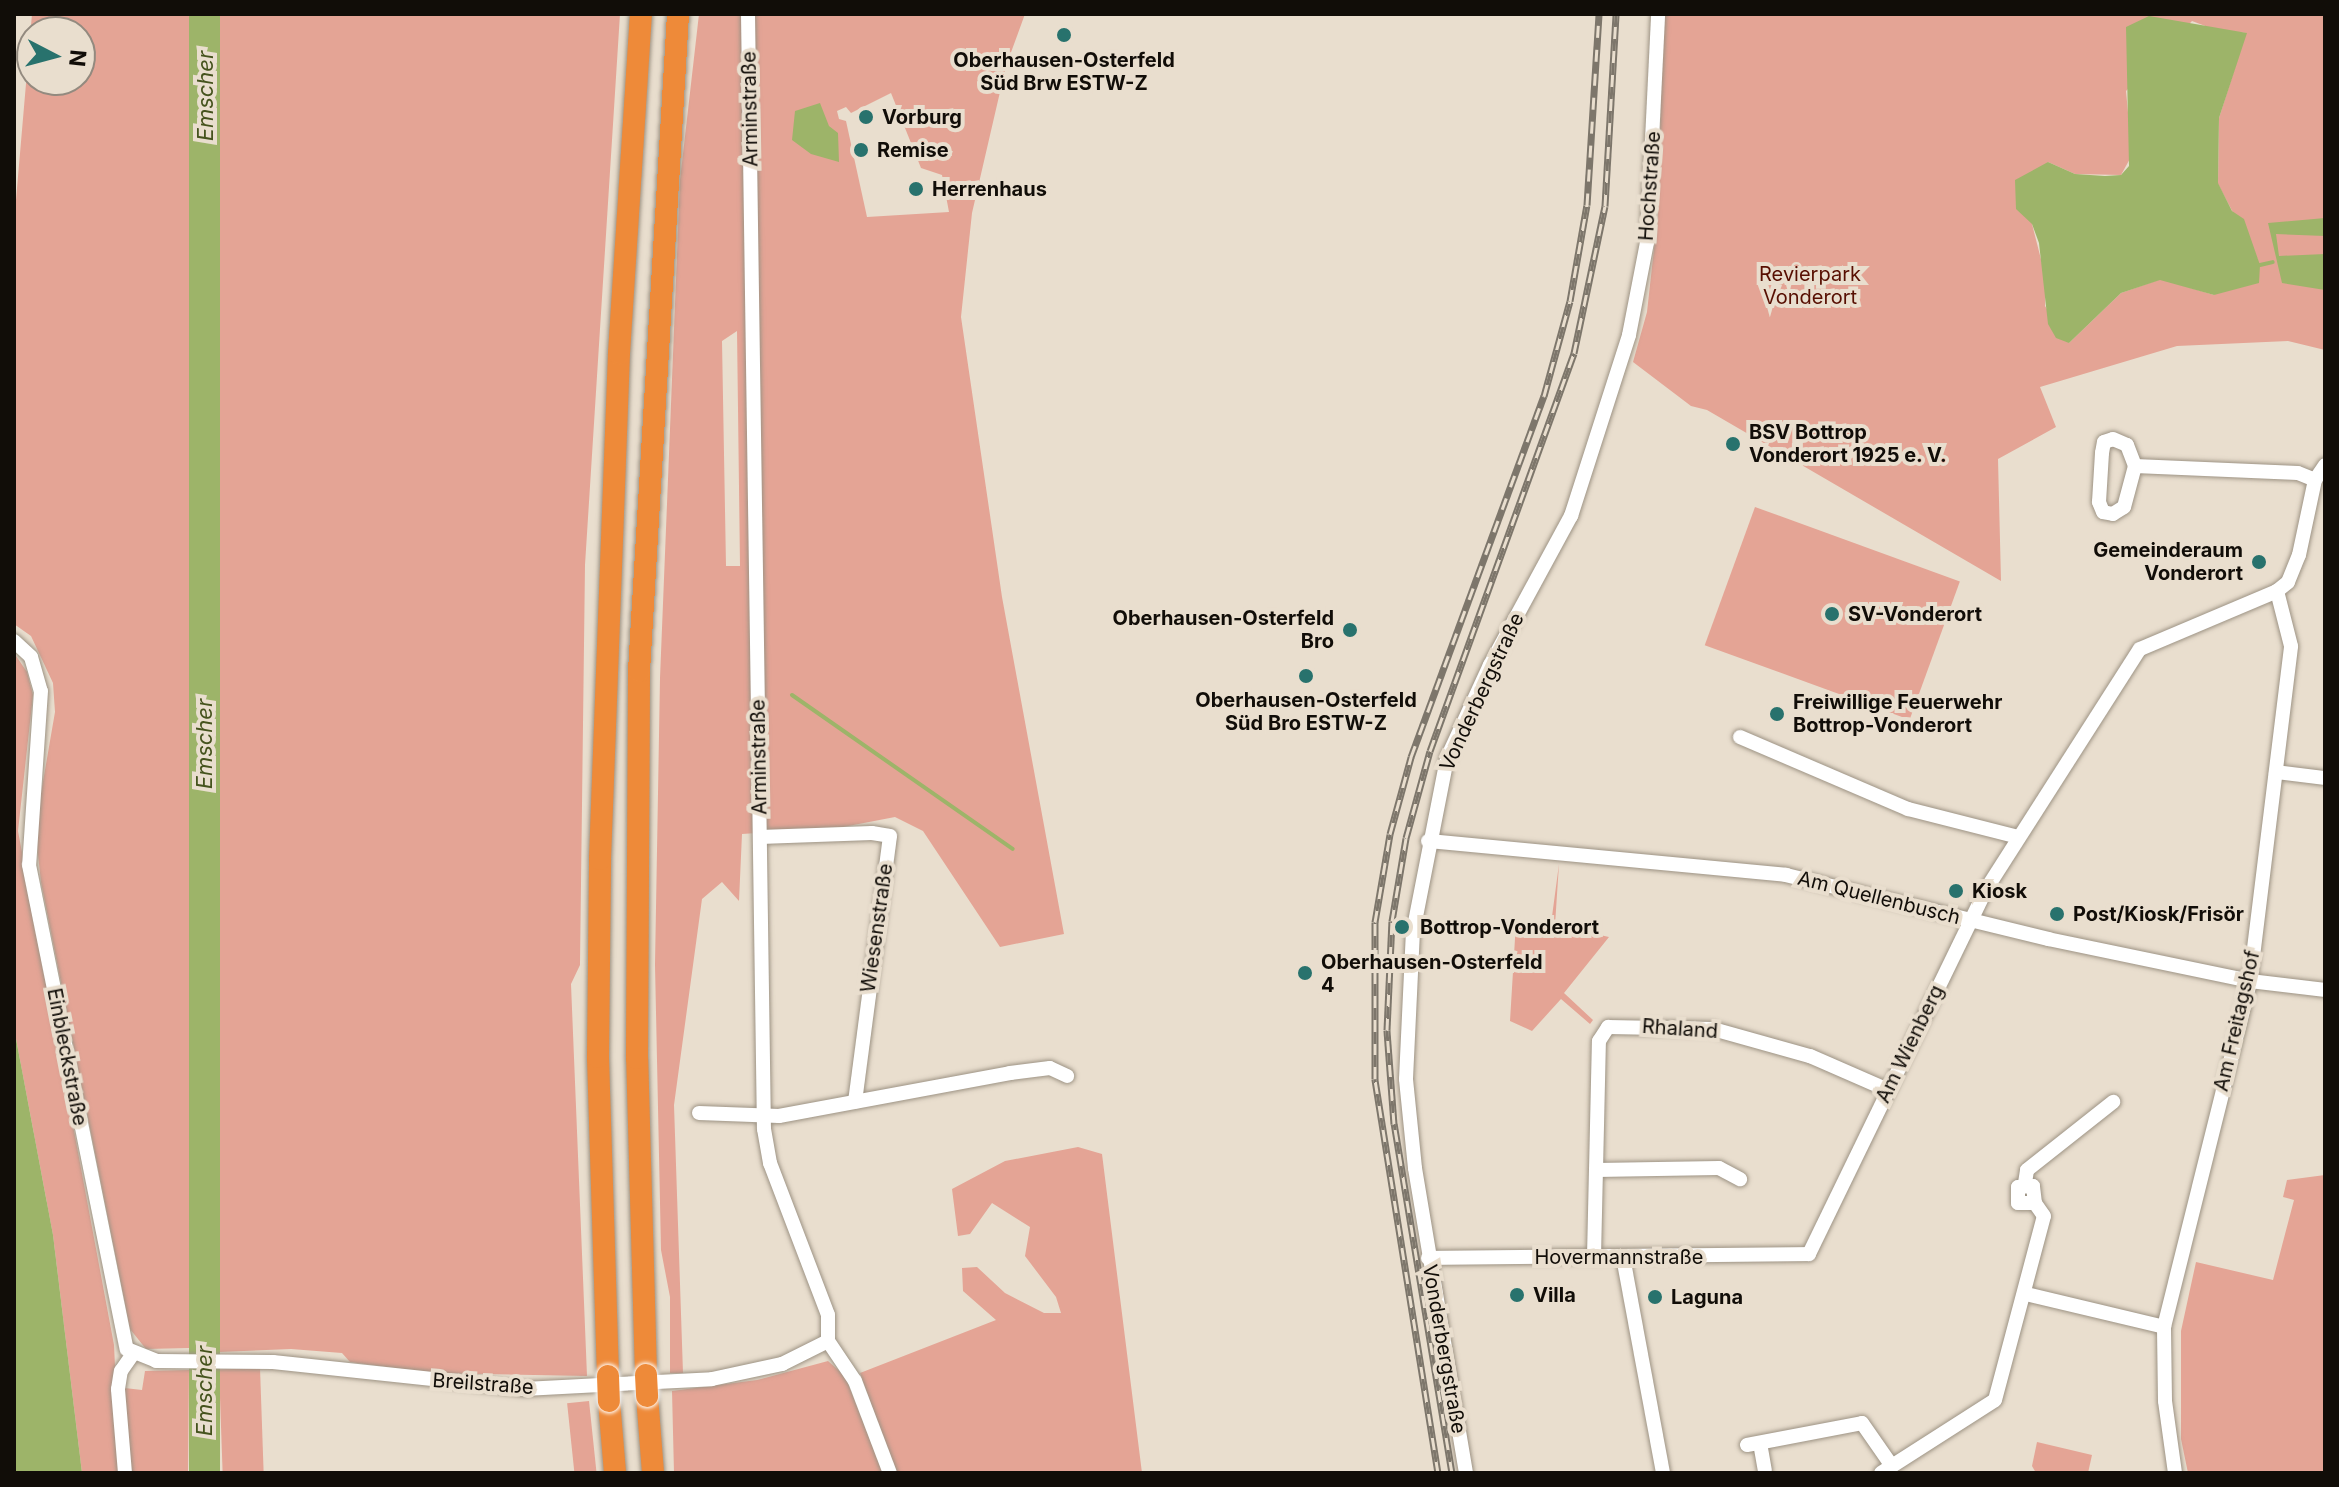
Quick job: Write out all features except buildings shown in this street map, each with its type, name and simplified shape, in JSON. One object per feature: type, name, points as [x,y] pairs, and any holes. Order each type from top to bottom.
[{"type":"highway","points":[[615,1473],[609,1401],[598,1057],[601,828],[619,353],[641,14]]},
{"type":"highway","points":[[653,1473],[646,1385],[637,1058],[639,671],[678,14]]},
{"type":"street","name":"Arminstraße","points":[[748,14],[764,1117],[770,1163],[828,1315],[828,1341],[855,1381],[890,1473]]},
{"type":"street","name":"Hochstraße","points":[[1621,356],[1647,242],[1658,14]]},
{"type":"street","name":"Vonderbergstraße","points":[[1466,1473],[1428,1258],[1406,1079],[1410,961],[1428,841],[1447,758],[1571,516],[1621,356]]},
{"type":"street","points":[[2123,441],[2135,466],[2120,513],[2103,512],[2099,502],[2104,442],[2123,441]]},
{"type":"street","points":[[2277,591],[2288,582],[2299,555],[2315,480],[2325,465]]},
{"type":"street","points":[[2135,466],[2298,473],[2315,480]]},
{"type":"street","name":"Am Freitagshof","points":[[2175,1473],[2165,1401],[2164,1327],[2250,981],[2291,646],[2277,591]]},
{"type":"street","name":"Am Wienberg","points":[[1809,1254],[1970,921],[2019,837],[2140,649],[2277,591]]},
{"type":"street","name":"Einbleckstraße","points":[[14,641],[31,657],[41,691],[27,835],[31,880],[121,1335],[133,1354]]},
{"type":"street","points":[[1740,737],[1908,809],[2019,837]]},
{"type":"street","points":[[2276,772],[2325,778]]},
{"type":"street","name":"Wiesenstraße","points":[[760,837],[890,836],[855,1102]]},
{"type":"street","name":"Am Quellenbusch","points":[[1428,841],[1786,875],[1970,921],[2250,981],[2325,990]]},
{"type":"street","name":"Rhaland","points":[[1594,1257],[1599,1041],[1608,1027],[1713,1029],[1810,1056],[1888,1090]]},
{"type":"street","points":[[699,1113],[764,1117],[1035,1070],[1050,1068],[1067,1076]]},
{"type":"street","points":[[1765,1471],[1754,1444],[1862,1423],[1887,1470],[1995,1400],[2026,1294],[2044,1216],[2035,1203],[2036,1189],[2025,1183],[2027,1170],[2113,1102]]},
{"type":"street","points":[[1596,1170],[1719,1168],[1740,1179]]},
{"type":"street","name":"Hovermannstraße","points":[[1428,1258],[1809,1254]]},
{"type":"street","points":[[1623,1257],[1663,1473]]},
{"type":"street","points":[[2026,1294],[2164,1327]]},
{"type":"street","name":"Breilstraße","points":[[133,1354],[168,1361],[239,1361],[479,1386],[565,1388],[712,1379],[782,1364],[828,1341]]},
{"type":"street","points":[[125,1473],[118,1389],[121,1371],[133,1354]]},
{"type":"green space","points":[[32,14],[189,14],[189,1348],[146,1349],[130,1329],[41,882],[35,828],[55,712],[53,683],[31,636],[14,624],[14,223],[25,96],[96,96],[96,16]]},
{"type":"green space","points":[[220,14],[620,14],[585,565],[580,965],[571,984],[587,1376],[431,1373],[350,1362],[342,1353],[291,1349],[219,1352]]},
{"type":"green space","points":[[699,14],[1025,14],[1006,66],[972,213],[961,317],[1002,597],[1064,934],[1000,947],[923,831],[895,817],[843,827],[742,834],[739,901],[722,882],[702,899],[674,1105],[683,1373],[670,1373],[670,1297],[661,1250],[655,965],[660,678],[680,180]],"holes":[[[891,93],[921,168],[942,175],[949,212],[867,217],[846,121],[839,119],[837,111],[846,107],[851,113]],[[737,331],[740,566],[726,566],[722,341]]]},
{"type":"green space","name":"Revierpark Vonderort","points":[[1663,14],[2325,14],[2325,350],[2288,341],[2177,346],[2040,387],[2056,427],[1998,459],[2001,581],[1707,410],[1691,406],[1633,362],[1647,312],[1658,213]],"holes":[[[2192,21],[2216,30],[2246,33],[2219,118],[2218,184],[2258,260],[2214,295],[2161,279],[2121,293],[2069,343],[2045,306],[2046,279],[2032,224],[2048,162],[2075,174],[2121,175],[2132,155],[2126,91]]]},
{"type":"green space","name":"SV-Vonderort","points":[[1755,507],[1960,582],[1910,720],[1705,645]]},
{"type":"green space","points":[[14,653],[27,672],[33,695],[18,831],[114,1345],[116,1387],[142,1390],[145,1371],[189,1370],[188,1473],[82,1473],[53,1235],[14,1028]]},
{"type":"green space","points":[[1559,864],[1555,925],[1609,937],[1564,993],[1593,1020],[1590,1024],[1561,999],[1532,1031],[1510,1021],[1516,922],[1551,924]]},
{"type":"green space","points":[[1078,1147],[1102,1154],[1142,1473],[896,1473],[860,1373],[996,1320],[963,1291],[962,1268],[977,1267],[1005,1293],[1044,1313],[1061,1313],[1056,1297],[1025,1256],[1030,1227],[992,1203],[970,1234],[958,1236],[952,1189],[1005,1161]]},
{"type":"green space","points":[[2325,1175],[2325,1473],[2188,1473],[2181,1439],[2181,1331],[2196,1262],[2273,1280],[2294,1200],[2283,1197],[2287,1180]]},
{"type":"green space","points":[[828,1361],[845,1376],[883,1473],[674,1473],[672,1391],[757,1380]]},
{"type":"green space","points":[[260,1368],[264,1473],[223,1473],[219,1369]]},
{"type":"green space","points":[[589,1401],[597,1473],[574,1473],[567,1403]]},
{"type":"green space","points":[[2037,1442],[2092,1455],[2088,1473],[2036,1473],[2032,1466]]},
{"type":"water","name":"Emscher","points":[[189,14],[220,14],[220,1473],[189,1473]]},
{"type":"water","points":[[2149,16],[2247,33],[2219,118],[2218,183],[2232,211],[2244,219],[2260,265],[2259,283],[2214,295],[2160,280],[2121,293],[2069,343],[2056,338],[2048,324],[2039,243],[2032,224],[2016,209],[2015,180],[2048,162],[2075,174],[2105,176],[2121,175],[2129,166],[2126,27]]},
{"type":"water","points":[[820,103],[829,126],[838,133],[839,162],[811,154],[792,140],[795,111]]},
{"type":"water","points":[[2325,218],[2325,236],[2276,234],[2279,256],[2325,254],[2325,290],[2282,283],[2268,223]]},
{"type":"water","points":[[14,1028],[53,1235],[82,1473],[14,1473]]},
{"type":"waterway","points":[[2260,265],[2273,262]]},
{"type":"waterway","points":[[792,695],[1013,849]]},
{"type":"railway","points":[[1438,1473],[1375,1079],[1375,922],[1390,834],[1411,757],[1544,396],[1570,301],[1587,205],[1599,14]]},
{"type":"railway","points":[[1452,1473],[1394,1124],[1387,1030],[1392,921],[1406,838],[1430,751],[1574,353],[1605,206],[1616,14]]},
{"type":"place","name":"Oberhausen-Osterfeld Süd Brw ESTW-Z","points":[[1064,35]]},
{"type":"place","name":"Vorburg","points":[[866,117]]},
{"type":"place","name":"Remise","points":[[861,150]]},
{"type":"place","name":"Herrenhaus","points":[[916,189]]},
{"type":"place","name":"BSV Bottrop Vonderort 1925 e. V.","points":[[1733,444]]},
{"type":"place","name":"Gemeinderaum Vonderort","points":[[2259,562]]},
{"type":"place","name":"SV-Vonderort","points":[[1832,614]]},
{"type":"place","name":"Oberhausen-Osterfeld Bro","points":[[1350,630]]},
{"type":"place","name":"Oberhausen-Osterfeld Süd Bro ESTW-Z","points":[[1306,676]]},
{"type":"place","name":"Freiwillige Feuerwehr Bottrop-Vonderort","points":[[1777,714]]},
{"type":"place","name":"Kiosk","points":[[1956,891]]},
{"type":"place","name":"Post/Kiosk/Frisör","points":[[2057,914]]},
{"type":"place","name":"Bottrop-Vonderort","points":[[1402,927]]},
{"type":"place","name":"Oberhausen-Osterfeld 4","points":[[1305,973]]},
{"type":"place","name":"Villa","points":[[1517,1295]]},
{"type":"place","name":"Laguna","points":[[1655,1297]]}]
